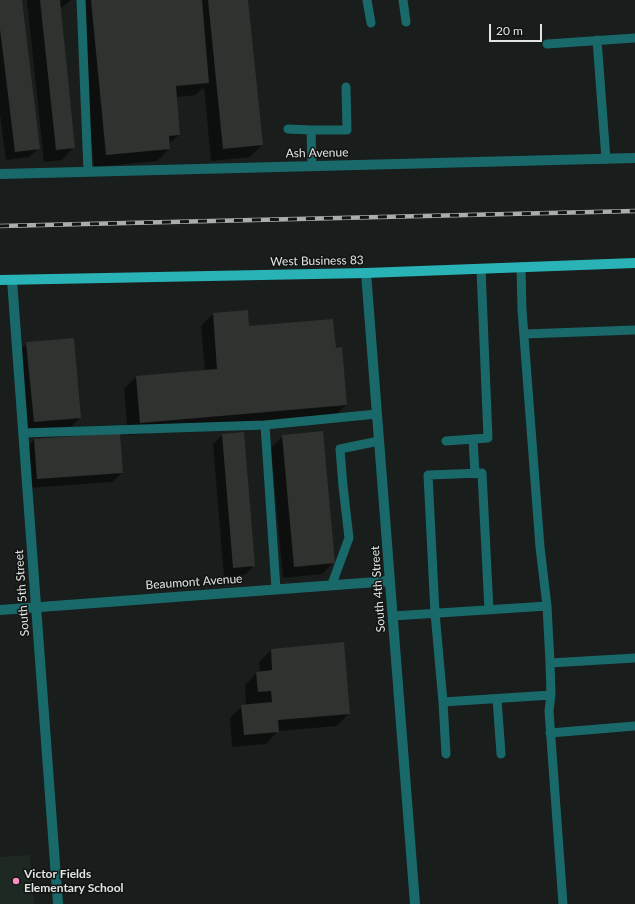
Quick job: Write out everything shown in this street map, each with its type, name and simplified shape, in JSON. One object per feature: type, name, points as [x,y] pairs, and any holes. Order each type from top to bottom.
[{"type":"main road","name":"West Business 83","points":[[0,280],[366,273],[635,263]]},
{"type":"street","name":"Ash Avenue","points":[[0,174],[635,158]]},
{"type":"street","name":"South 4th Street","points":[[366,273],[415,904]]},
{"type":"street","name":"South 5th Street","points":[[12,280],[58,904]]},
{"type":"street","name":"Beaumont Avenue","points":[[0,610],[332,584],[390,581]]},
{"type":"lane","points":[[81,0],[88,172]]},
{"type":"lane","points":[[367,0],[370,23]]},
{"type":"lane","points":[[403,0],[406,22]]},
{"type":"lane","points":[[547,44],[635,38]]},
{"type":"lane","points":[[597,40],[606,159]]},
{"type":"lane","points":[[288,129],[347,130],[346,87]]},
{"type":"lane","points":[[311,130],[312,166]]},
{"type":"lane","points":[[521,267],[524,334],[540,547],[548,606],[551,695],[549,710],[550,733],[563,904]]},
{"type":"lane","points":[[446,441],[488,438],[481,269]]},
{"type":"lane","points":[[524,334],[635,330]]},
{"type":"lane","points":[[23,433],[265,424],[377,414]]},
{"type":"lane","points":[[265,424],[276,589]]},
{"type":"lane","points":[[473,439],[475,474]]},
{"type":"lane","points":[[332,584],[349,538],[340,449],[379,441]]},
{"type":"lane","points":[[446,754],[435,614],[428,475],[482,473],[489,610]]},
{"type":"lane","points":[[393,616],[548,606]]},
{"type":"lane","points":[[550,663],[635,658]]},
{"type":"lane","points":[[443,702],[551,695]]},
{"type":"lane","points":[[497,699],[501,754]]},
{"type":"lane","points":[[550,733],[635,726]]},
{"type":"shaded area","name":"Victor Fields Elementary School","points":[[30,855],[34,904],[0,904],[0,857]]},
{"type":"building","points":[[0,0],[22,0],[40,149],[15,152],[0,29]]},
{"type":"building","points":[[40,0],[60,0],[75,148],[56,150]]},
{"type":"building","points":[[91,0],[202,0],[209,83],[176,86],[180,135],[169,136],[170,149],[106,155]]},
{"type":"building","points":[[208,0],[248,0],[263,145],[223,149]]},
{"type":"building","points":[[248,310],[249,326],[333,319],[336,348],[342,347],[347,405],[140,423],[136,376],[217,369],[213,313]]},
{"type":"building","points":[[74,338],[81,418],[34,422],[26,342]]},
{"type":"building","points":[[323,431],[335,563],[294,567],[282,435]]},
{"type":"building","points":[[244,432],[255,566],[233,568],[222,434]]},
{"type":"building","points":[[120,433],[123,473],[37,479],[34,439]]},
{"type":"building","points":[[344,642],[350,714],[278,720],[279,732],[244,735],[241,705],[272,702],[271,691],[258,692],[256,672],[272,670],[271,649]]},
{"type":"railway","points":[[0,226],[635,211]]},
{"type":"place","name":"Victor Fields Elementary School","points":[[16,881]]}]
